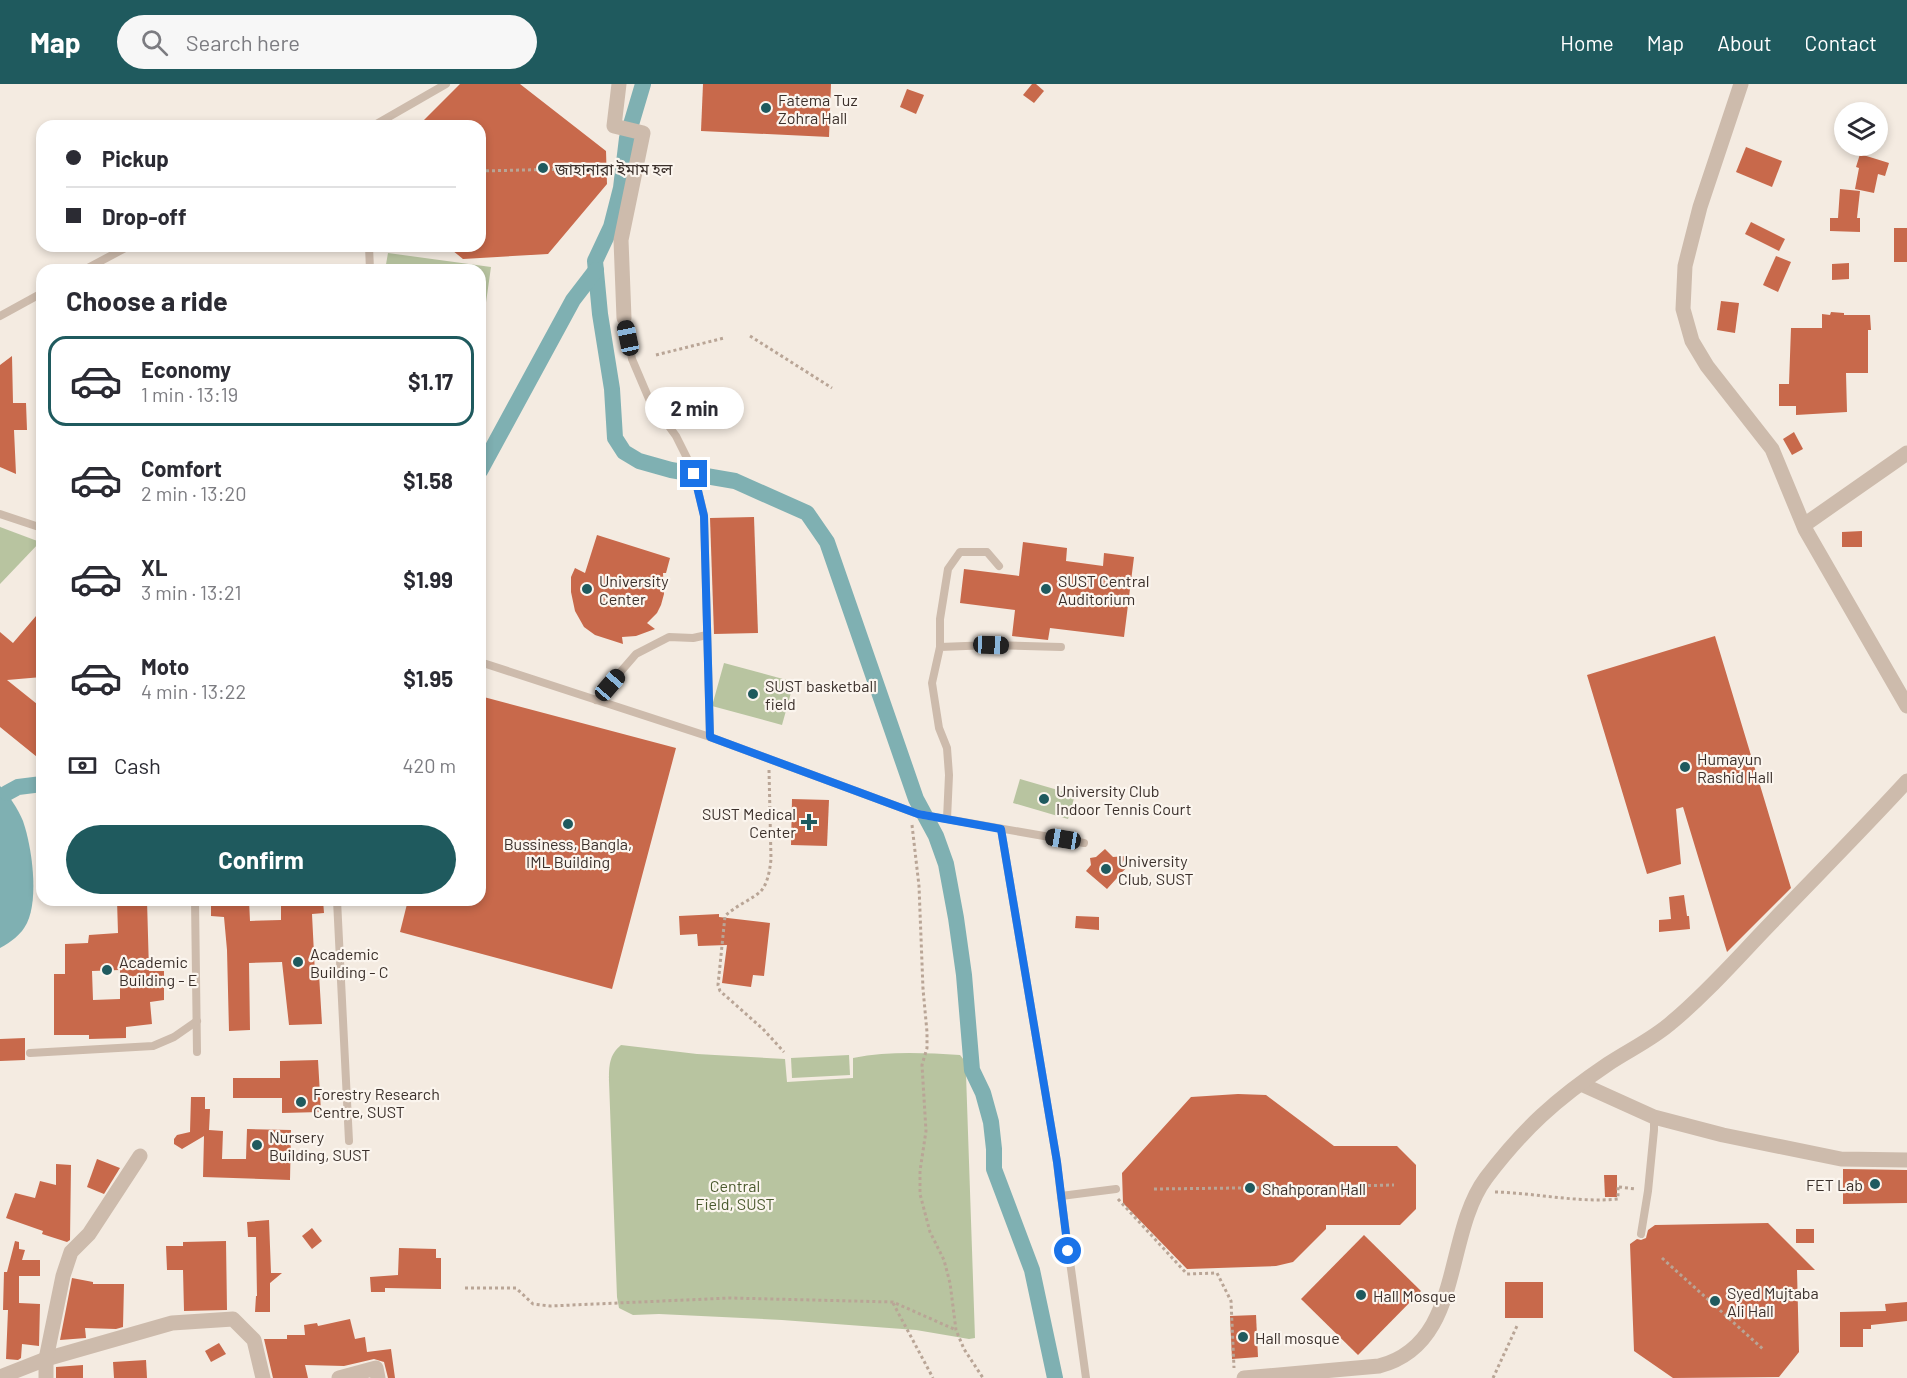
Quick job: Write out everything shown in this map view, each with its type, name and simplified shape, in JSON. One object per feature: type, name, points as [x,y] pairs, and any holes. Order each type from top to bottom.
[{"type":"street","points":[[619,84],[614,126],[643,133],[621,240],[624,318]]},
{"type":"street","points":[[1741,84],[1700,207],[1685,266],[1683,309],[1692,341],[1707,366],[1772,449],[1804,525],[1907,706]]},
{"type":"street","points":[[1804,525],[1907,453]]},
{"type":"street","points":[[1239,1373],[1363,1369],[1394,1362],[1424,1339],[1439,1312],[1455,1266],[1467,1214],[1484,1182],[1524,1131],[1564,1095],[1672,1023],[1907,781]]},
{"type":"street","points":[[1581,1084],[1654,1117],[1723,1135],[1841,1159],[1907,1160]]},
{"type":"street","points":[[46,1378],[46,1359],[63,1276],[71,1252],[89,1234],[140,1156]]},
{"type":"street","points":[[0,1377],[46,1359],[172,1323],[233,1319],[254,1340],[263,1378]]},
{"type":"street","points":[[339,1378],[376,1368],[378,1378]]},
{"type":"lane","points":[[383,120],[446,84]]},
{"type":"lane","points":[[95,264],[118,252]]},
{"type":"lane","points":[[0,316],[36,296]]},
{"type":"lane","points":[[624,318],[632,359],[649,399],[676,436],[693,470],[704,516],[710,737]]},
{"type":"lane","points":[[0,514],[36,526]]},
{"type":"lane","points":[[946,819],[949,775],[947,748],[939,728],[932,683],[940,647],[940,619],[948,569],[960,552],[987,552],[999,566]]},
{"type":"lane","points":[[597,700],[636,654],[669,638],[693,638],[707,635]]},
{"type":"lane","points":[[940,647],[991,645],[1061,647]]},
{"type":"lane","points":[[486,664],[710,737],[914,812],[931,817],[1084,843]]},
{"type":"lane","points":[[1001,829],[1057,1162],[1086,1378]]},
{"type":"lane","points":[[195,906],[197,1052]]},
{"type":"lane","points":[[338,906],[349,1141]]},
{"type":"lane","points":[[30,1053],[153,1046],[174,1037],[197,1021]]},
{"type":"lane","points":[[1641,1234],[1648,1191],[1654,1117]]},
{"type":"lane","points":[[1061,1196],[1116,1189]]},
{"type":"path","points":[[486,171],[568,169]]},
{"type":"path","points":[[750,336],[832,388]]},
{"type":"path","points":[[656,355],[724,338]]},
{"type":"path","points":[[768,759],[770,871],[760,892],[732,909],[725,916],[718,985],[720,991],[763,1029],[784,1052]]},
{"type":"path","points":[[914,812],[927,1032],[927,1048],[922,1065],[926,1131],[920,1171],[920,1194],[930,1232],[944,1260],[950,1283],[956,1330],[964,1349],[983,1378]]},
{"type":"path","points":[[1350,1186],[1394,1185]]},
{"type":"path","points":[[1154,1189],[1322,1186]]},
{"type":"path","points":[[1478,1192],[1615,1200],[1618,1199],[1618,1187],[1648,1191]]},
{"type":"path","points":[[1116,1189],[1118,1202],[1187,1274],[1216,1273],[1231,1301],[1239,1373]]},
{"type":"path","points":[[1662,1258],[1764,1350]]},
{"type":"path","points":[[465,1288],[516,1288],[533,1304],[550,1306],[730,1298],[893,1302],[956,1330]]},
{"type":"path","points":[[893,1302],[933,1378]]},
{"type":"path","points":[[1493,1378],[1517,1326]]},
{"type":"green space","points":[[388,253],[469,264],[386,264]]},
{"type":"green space","points":[[486,266],[491,267],[486,302]]},
{"type":"green space","points":[[0,527],[36,540],[36,546],[0,584]]},
{"type":"green space","name":"SUST basketball field","points":[[724,663],[794,682],[782,725],[712,706]]},
{"type":"green space","name":"University Club Indoor Tennis Court","points":[[1020,779],[1075,795],[1068,819],[1013,803]]},
{"type":"green space","name":"Central Field, SUST","points":[[621,1045],[697,1054],[785,1059],[787,1082],[853,1078],[853,1058],[906,1053],[960,1055],[964,1060],[966,1074],[975,1338],[916,1330],[782,1320],[659,1314],[633,1315],[619,1308],[609,1076],[612,1057]]},
{"type":"green space","points":[[849,1055],[850,1075],[792,1078],[791,1058]]},
{"type":"water","points":[[0,786],[13,802],[23,821],[33,872],[33,900],[31,913],[22,931],[0,948]]},
{"type":"building","name":"জাহানারা ইমাম হল","points":[[460,84],[520,84],[606,151],[607,184],[548,254],[463,259],[454,252],[486,252],[486,120],[424,120]]},
{"type":"building","name":"Fatema Tuz Zohra Hall","points":[[703,84],[831,84],[829,137],[701,131]]},
{"type":"building","points":[[1032,84],[1036,84],[1044,91],[1034,103],[1023,95]]},
{"type":"building","points":[[907,89],[924,95],[916,114],[900,107]]},
{"type":"building","points":[[1746,147],[1782,161],[1772,187],[1736,172]]},
{"type":"building","points":[[1859,156],[1889,163],[1885,176],[1878,174],[1874,193],[1855,189],[1859,168],[1856,167]]},
{"type":"building","points":[[1840,189],[1860,191],[1857,218],[1860,218],[1860,232],[1830,231],[1830,218],[1838,218]]},
{"type":"building","points":[[1751,222],[1785,239],[1779,251],[1745,234]]},
{"type":"building","points":[[1894,228],[1907,228],[1907,262],[1894,262]]},
{"type":"building","points":[[1776,256],[1791,262],[1778,292],[1763,285]]},
{"type":"building","points":[[1849,263],[1849,279],[1832,280],[1832,264]]},
{"type":"building","points":[[1721,301],[1739,303],[1735,333],[1717,330]]},
{"type":"building","points":[[1831,312],[1844,313],[1844,315],[1870,315],[1868,373],[1846,373],[1847,412],[1796,415],[1796,406],[1779,406],[1779,384],[1789,384],[1791,328],[1822,328],[1822,314],[1830,315]]},
{"type":"building","points":[[12,356],[13,403],[26,403],[27,430],[14,430],[16,474],[0,467],[0,365]]},
{"type":"building","points":[[1794,432],[1803,449],[1792,455],[1783,439]]},
{"type":"building","points":[[754,517],[758,633],[714,634],[710,518]]},
{"type":"building","points":[[1862,531],[1862,547],[1842,547],[1842,532]]},
{"type":"building","name":"University Center","points":[[597,535],[670,558],[666,573],[663,573],[664,594],[661,605],[647,623],[655,629],[636,636],[622,637],[623,644],[595,635],[584,627],[575,611],[571,577],[575,568],[585,573]]},
{"type":"building","name":"SUST Central Auditorium","points":[[1023,542],[1067,548],[1066,561],[1103,566],[1104,553],[1134,557],[1124,637],[1050,628],[1048,640],[1012,636],[1015,610],[960,603],[964,569],[1019,576]]},
{"type":"building","points":[[36,616],[36,678],[7,680],[36,703],[36,756],[0,727],[0,632],[13,643]]},
{"type":"building","name":"Humayun Rashid Hall","points":[[1715,636],[1791,888],[1727,952],[1683,807],[1676,809],[1681,864],[1647,874],[1587,675]]},
{"type":"building","name":"Bussiness, Bangla, IML Building","points":[[486,698],[676,748],[612,989],[400,932],[406,906],[486,906]]},
{"type":"building","name":"SUST Medical Center","points":[[792,799],[829,800],[827,846],[791,845]]},
{"type":"building","name":"University Club, SUST","points":[[1105,849],[1113,857],[1126,856],[1122,864],[1126,868],[1107,889],[1086,871],[1091,865],[1090,858],[1096,857]]},
{"type":"building","points":[[1684,895],[1690,929],[1659,932],[1659,920],[1671,919],[1669,897]]},
{"type":"building","name":"Academic Building - E","points":[[117,906],[147,906],[149,971],[164,971],[164,1000],[150,1002],[152,1024],[126,1027],[126,1038],[89,1039],[89,1035],[54,1035],[54,974],[65,974],[65,944],[88,943],[89,935],[118,933]],"holes":[[[120,970],[120,999],[93,1000],[92,971]]]},
{"type":"building","name":"Academic Building - C","points":[[211,906],[249,906],[250,921],[281,920],[281,906],[323,906],[324,913],[312,914],[315,974],[319,974],[322,1024],[289,1025],[282,962],[249,963],[250,1030],[229,1031],[224,917],[211,916]]},
{"type":"building","points":[[719,914],[719,917],[770,923],[764,976],[753,975],[751,987],[722,983],[727,945],[698,946],[697,934],[680,935],[679,916]]},
{"type":"building","points":[[1076,916],[1099,917],[1099,930],[1075,928]]},
{"type":"building","points":[[25,1038],[25,1060],[0,1061],[0,1039]]},
{"type":"building","points":[[318,1060],[321,1112],[282,1113],[282,1098],[233,1098],[233,1078],[280,1078],[280,1061]]},
{"type":"building","name":"Shahporan Hall","points":[[1266,1095],[1334,1146],[1397,1146],[1416,1165],[1416,1209],[1400,1225],[1326,1225],[1326,1229],[1293,1262],[1276,1266],[1187,1269],[1123,1203],[1122,1173],[1191,1097]]},
{"type":"building","name":"Nursery Building, SUST","points":[[191,1097],[205,1097],[205,1109],[210,1109],[209,1130],[223,1131],[222,1159],[246,1159],[247,1129],[291,1130],[290,1180],[203,1177],[204,1136],[182,1149],[174,1144],[177,1135],[190,1132]]},
{"type":"building","points":[[97,1159],[120,1168],[104,1194],[87,1187]]},
{"type":"building","points":[[56,1164],[71,1165],[70,1240],[67,1242],[6,1218],[15,1193],[35,1198],[40,1181],[56,1185]]},
{"type":"building","name":"FET Lab","points":[[1843,1169],[1907,1170],[1907,1203],[1843,1204]]},
{"type":"building","points":[[1604,1175],[1617,1175],[1617,1197],[1605,1197]]},
{"type":"building","points":[[269,1220],[271,1273],[282,1273],[270,1283],[270,1312],[255,1312],[256,1237],[248,1237],[247,1222]]},
{"type":"building","name":"Syed Mujtaba Ali Hall","points":[[1768,1223],[1815,1270],[1797,1270],[1799,1352],[1779,1377],[1673,1378],[1634,1351],[1630,1244],[1637,1239],[1646,1238],[1648,1230],[1655,1225]]},
{"type":"building","points":[[312,1228],[322,1241],[312,1249],[302,1236]]},
{"type":"building","points":[[1796,1229],[1814,1229],[1814,1243],[1796,1243]]},
{"type":"building","name":"Hall Mosque","points":[[1364,1235],[1421,1291],[1358,1355],[1301,1299]]},
{"type":"building","points":[[15,1241],[19,1242],[19,1249],[25,1250],[22,1260],[40,1260],[40,1276],[19,1276],[19,1303],[40,1304],[39,1346],[22,1344],[21,1358],[18,1360],[6,1359],[8,1310],[3,1310],[4,1272],[7,1272]]},
{"type":"building","points":[[226,1241],[227,1310],[184,1311],[183,1270],[167,1270],[166,1246],[183,1246],[183,1242]]},
{"type":"building","points":[[399,1248],[436,1249],[436,1258],[441,1258],[441,1289],[385,1288],[385,1292],[371,1292],[370,1277],[398,1275]]},
{"type":"building","points":[[72,1278],[93,1282],[93,1284],[124,1284],[123,1327],[116,1329],[85,1328],[86,1338],[60,1340]]},
{"type":"building","points":[[1505,1282],[1543,1282],[1543,1318],[1505,1318]]},
{"type":"building","points":[[1907,1302],[1907,1321],[1871,1325],[1871,1329],[1863,1329],[1863,1347],[1840,1347],[1840,1312],[1886,1311],[1885,1304]]},
{"type":"building","points":[[1256,1315],[1258,1357],[1232,1359],[1230,1316]]},
{"type":"building","points":[[350,1319],[355,1339],[365,1337],[367,1352],[391,1349],[395,1378],[388,1378],[384,1362],[374,1359],[344,1366],[305,1365],[308,1378],[273,1378],[264,1339],[287,1339],[287,1335],[305,1335],[304,1325],[317,1323],[318,1326]]},
{"type":"building","points":[[219,1343],[226,1354],[211,1362],[205,1351]]},
{"type":"building","points":[[146,1360],[147,1378],[114,1378],[113,1362]]},
{"type":"building","points":[[83,1365],[83,1378],[56,1378],[56,1367]]},
{"type":"waterway","points":[[643,84],[627,138],[621,188],[611,227],[595,261],[600,314],[612,389],[615,438],[624,452],[639,461],[671,470],[735,481],[807,513],[827,542],[916,799],[936,836],[946,864],[964,975],[972,1070],[983,1093],[991,1122],[994,1169],[1032,1270],[1055,1378]]},
{"type":"waterway","points":[[486,460],[573,300],[596,270]]},
{"type":"waterway","points":[[7,793],[18,787],[36,785]]},
{"type":"place","name":"Fatema Tuz Zohra Hall","points":[[766,108]]},
{"type":"place","name":"জাহানারা ইমাম হল","points":[[543,168]]},
{"type":"place","name":"University Center","points":[[587,589]]},
{"type":"place","name":"SUST Central Auditorium","points":[[1046,589]]},
{"type":"place","name":"SUST basketball field","points":[[753,694]]},
{"type":"place","name":"Humayun Rashid Hall","points":[[1685,767]]},
{"type":"place","name":"University Club Indoor Tennis Court","points":[[1044,799]]},
{"type":"place","name":"SUST Medical Center","points":[[809,822]]},
{"type":"place","name":"Bussiness, Bangla, IML Building","points":[[568,824]]},
{"type":"place","name":"University Club, SUST","points":[[1106,869]]},
{"type":"place","name":"Academic Building - C","points":[[298,962]]},
{"type":"place","name":"Academic Building - E","points":[[107,970]]},
{"type":"place","name":"Forestry Research Centre, SUST","points":[[301,1102]]},
{"type":"place","name":"Nursery Building, SUST","points":[[257,1145]]},
{"type":"place","name":"FET Lab","points":[[1875,1184]]},
{"type":"place","name":"Shahporan Hall","points":[[1250,1188]]},
{"type":"place","name":"Hall Mosque","points":[[1361,1295]]},
{"type":"place","name":"Syed Mujtaba Ali Hall","points":[[1715,1301]]},
{"type":"place","name":"Hall mosque","points":[[1243,1337]]},
{"type":"route","points":[[694,474],[704,516],[710,737],[918,814],[1001,829],[1057,1162],[1068,1251]]}]
